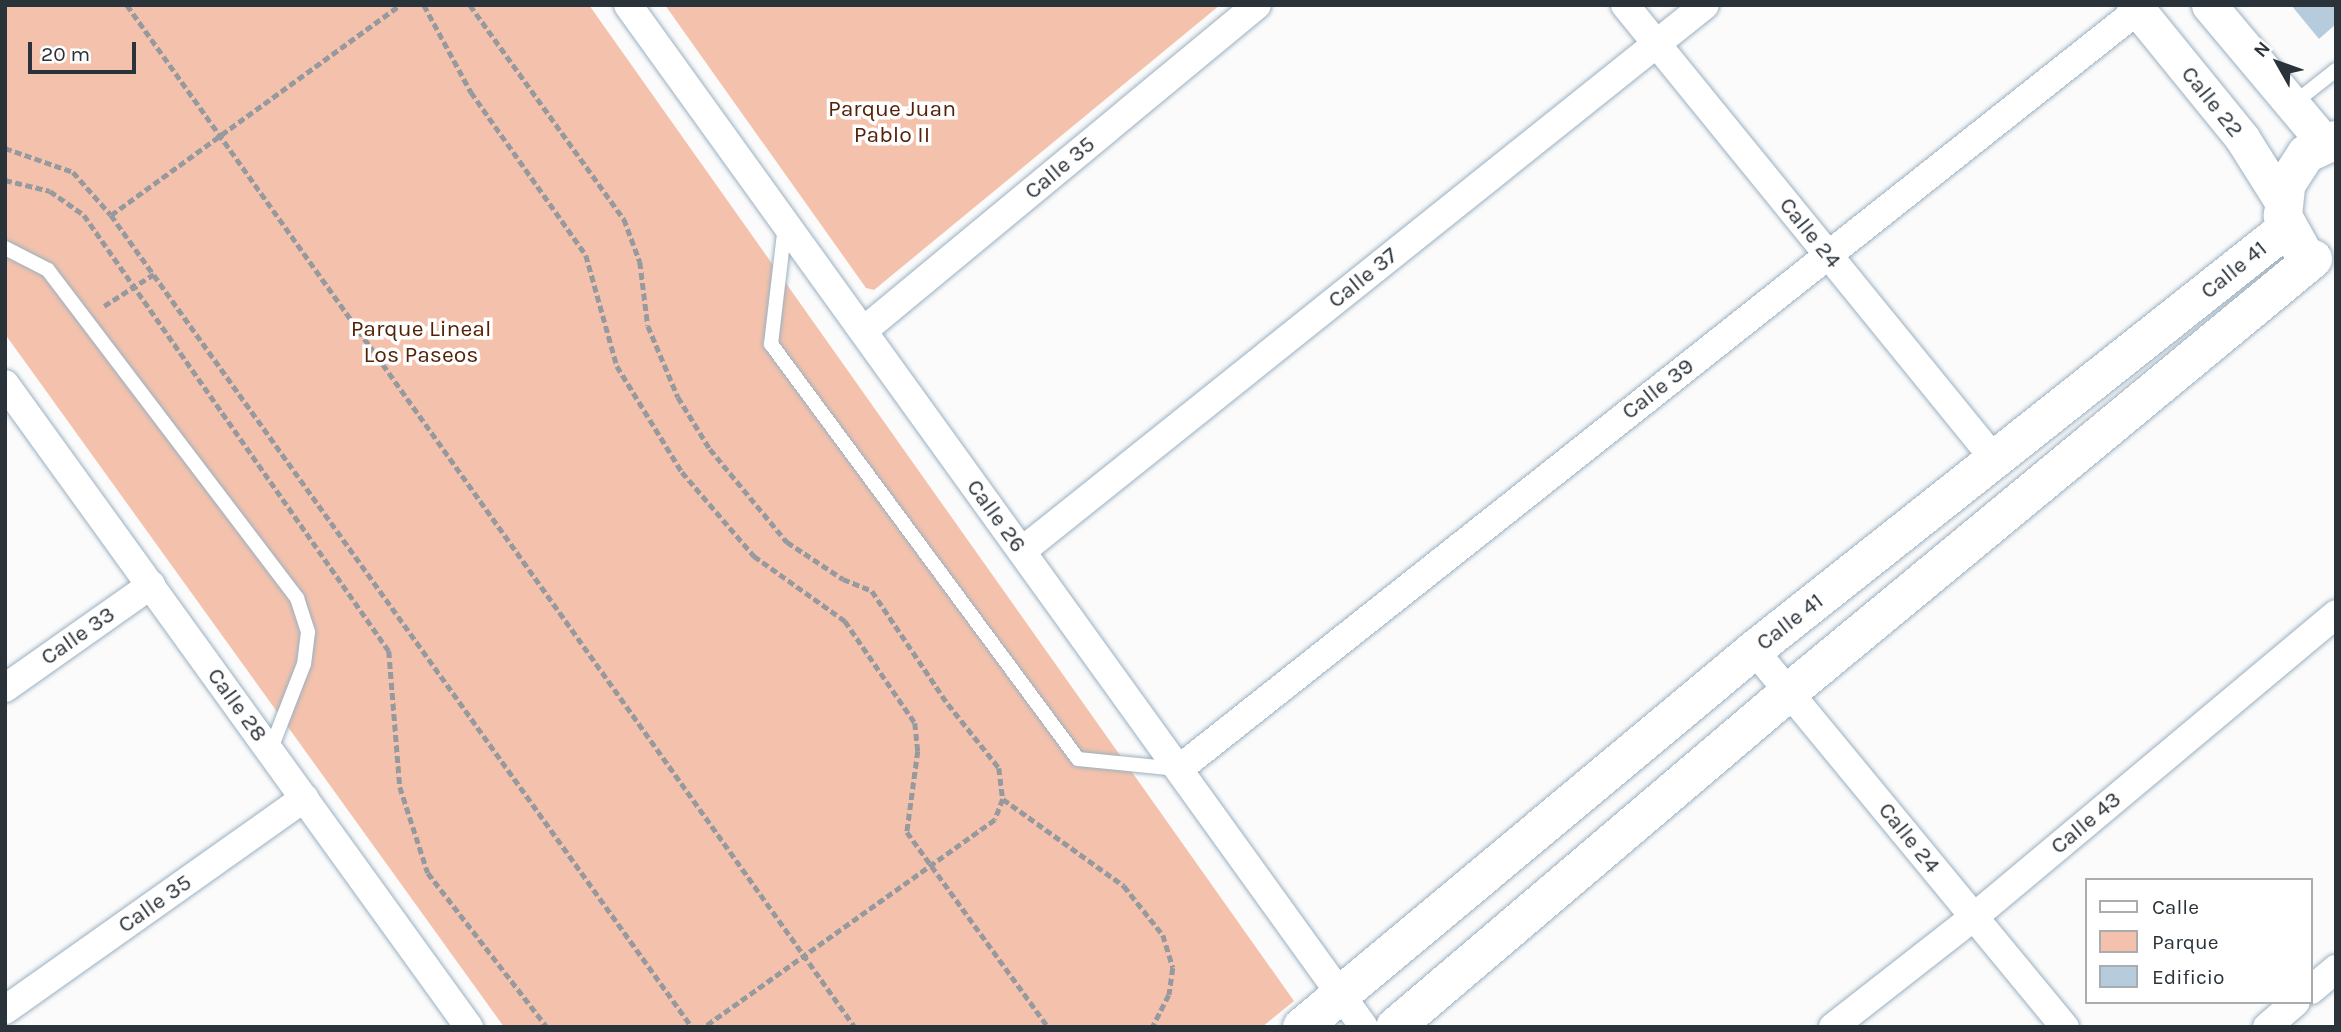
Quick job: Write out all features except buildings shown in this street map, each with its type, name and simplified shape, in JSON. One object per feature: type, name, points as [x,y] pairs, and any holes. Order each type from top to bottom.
[{"type":"main road","points":[[2325,264],[2297,246],[2285,215],[2294,168],[2330,141]]},
{"type":"main road","name":"Calle 41","points":[[1302,1027],[1754,650],[1995,460],[2285,215]]},
{"type":"main road","name":"Calle 41","points":[[1395,1027],[1789,692],[2325,264]]},
{"type":"street","name":"Calle 26","points":[[628,5],[1364,1027]]},
{"type":"street","name":"Calle 35","points":[[863,331],[1257,5]]},
{"type":"street","name":"Calle 24","points":[[1625,5],[1995,460]]},
{"type":"street","name":"Calle 37","points":[[1022,551],[1705,5]]},
{"type":"street","points":[[2209,5],[2291,106],[2330,141]]},
{"type":"street","name":"Calle 22","points":[[2136,8],[2242,138],[2285,215]]},
{"type":"street","name":"Calle 39","points":[[1179,769],[2136,8]]},
{"type":"street","name":"Calle 28","points":[[5,384],[304,798],[460,1024]]},
{"type":"street","name":"Calle 33","points":[[5,688],[151,585]]},
{"type":"street","name":"Calle 43","points":[[1833,1027],[1974,917],[2336,614]]},
{"type":"street","name":"Calle 24","points":[[1754,650],[2064,1027]]},
{"type":"street","name":"Calle 35","points":[[5,1010],[304,798]]},
{"type":"street","points":[[2313,988],[2336,969]]},
{"type":"street","points":[[2267,1027],[2294,1004]]},
{"type":"lane","points":[[2291,106],[2336,70]]},
{"type":"lane","points":[[785,223],[771,344],[1078,759],[1179,769]]},
{"type":"lane","points":[[5,248],[48,270],[298,598],[308,632],[304,664],[270,751]]},
{"type":"path","points":[[127,5],[855,1027]]},
{"type":"path","points":[[111,215],[400,5]]},
{"type":"path","points":[[424,5],[489,121],[586,255],[617,366],[682,472],[754,556],[845,621],[915,723],[918,751],[907,832],[1048,1027]]},
{"type":"path","points":[[470,5],[624,219],[639,262],[648,326],[678,397],[710,449],[787,542],[843,579],[872,591],[948,704],[999,768],[1003,799],[995,820],[705,1027]]},
{"type":"path","points":[[5,148],[73,172],[111,215],[692,1027]]},
{"type":"path","points":[[5,180],[50,191],[68,201],[84,215],[389,651],[400,788],[428,873],[547,1027]]},
{"type":"path","points":[[133,287],[153,274]]},
{"type":"path","points":[[1003,799],[1124,886],[1163,934],[1173,968],[1169,995],[1153,1027]]},
{"type":"green space","name":"Parque Lineal Los Paseos","points":[[5,5],[589,5],[1294,1001],[1262,1027],[504,1027],[5,334]]},
{"type":"green space","name":"Parque Juan Pablo II","points":[[665,5],[1220,5],[874,290],[866,288]]}]
